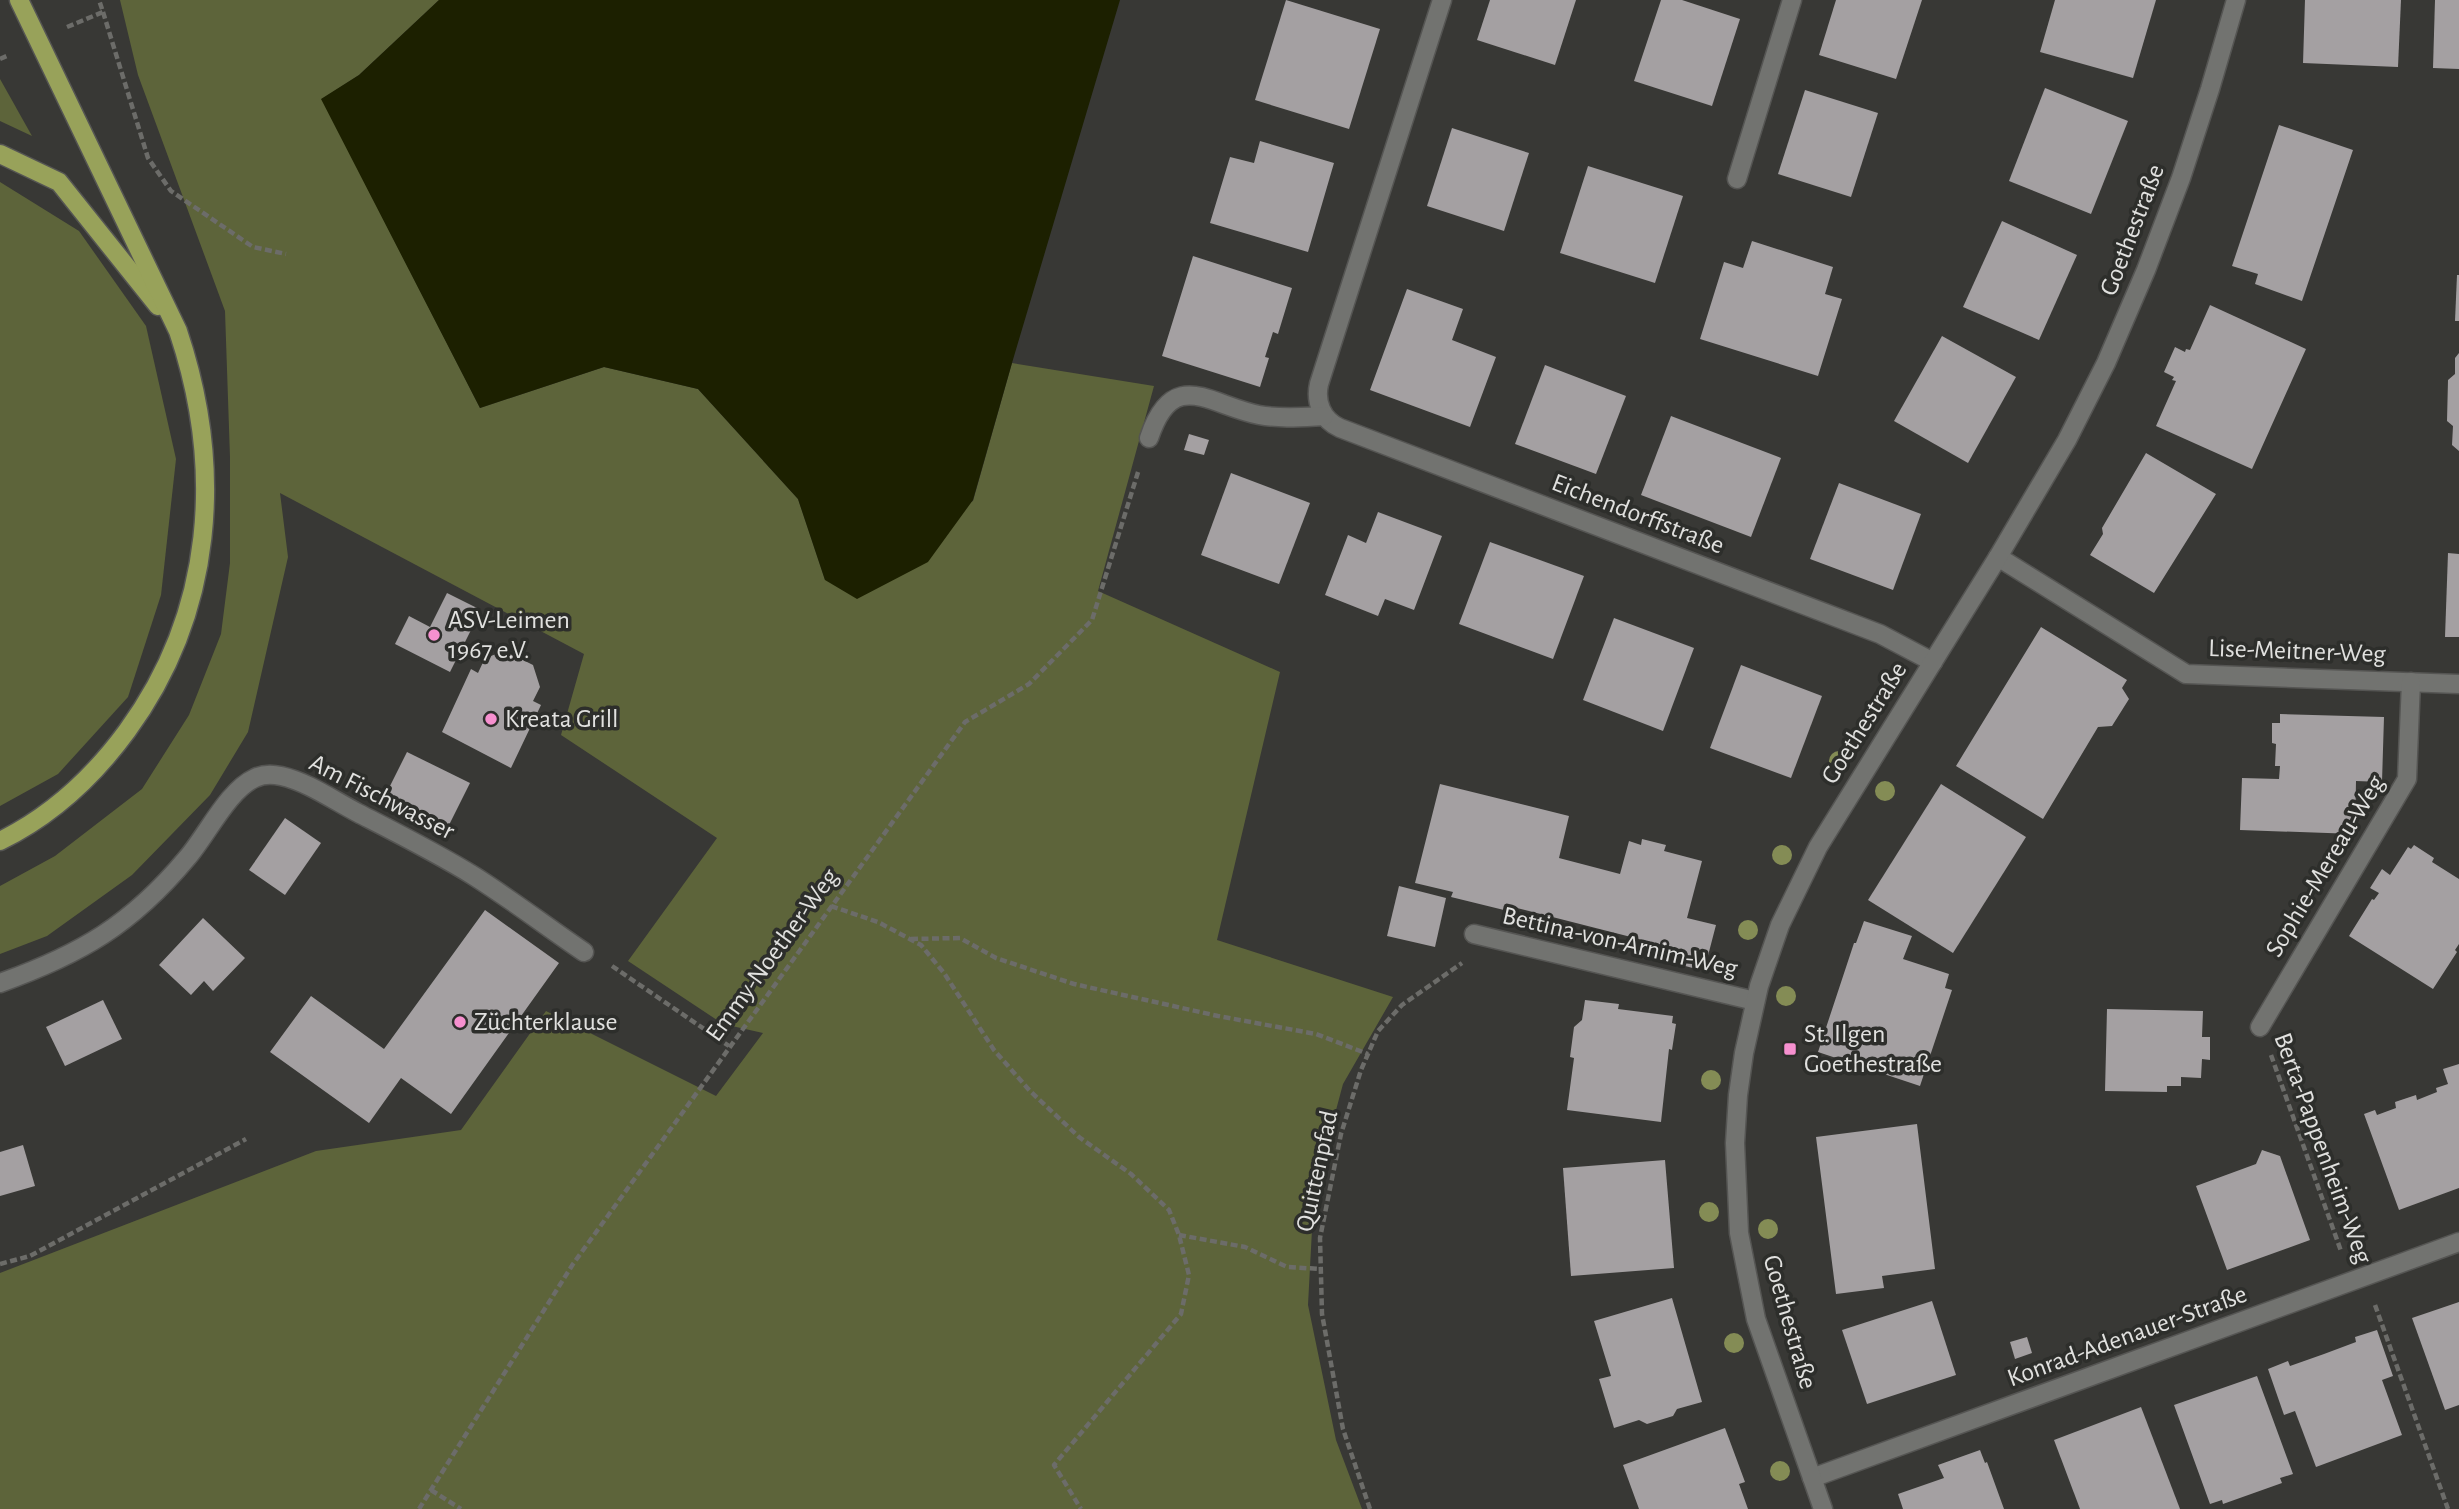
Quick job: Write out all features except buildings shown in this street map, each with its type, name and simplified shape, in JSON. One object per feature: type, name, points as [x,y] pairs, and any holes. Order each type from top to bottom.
[{"type":"main road","points":[[0,841],[22,830],[66,797],[107,759],[150,699],[181,633],[194,587],[203,538],[206,478],[192,372],[178,331],[19,0]]},
{"type":"main road","points":[[0,154],[59,182],[178,331]]},
{"type":"street","points":[[1324,416],[1318,397],[1319,384],[1442,0]]},
{"type":"street","points":[[1737,179],[1792,0]]},
{"type":"street","name":"Goethestraße","points":[[1823,1509],[1756,1319],[1739,1233],[1735,1156],[1737,1107],[1744,1053],[1755,1001],[1780,925],[1818,846],[1998,557],[2067,440],[2106,363],[2181,178],[2236,0]]},
{"type":"street","name":"Eichendorffstraße","points":[[1149,438],[1159,413],[1169,402],[1183,397],[1198,396],[1259,415],[1324,416],[1340,428],[1880,634],[1933,662]]},
{"type":"street","name":"Lise-Meitner-Weg","points":[[1998,557],[2186,674],[2459,684]]},
{"type":"street","name":"Sophie-Mereau-Weg","points":[[2260,1027],[2407,779],[2411,682]]},
{"type":"street","name":"Am Fischwasser","points":[[0,983],[74,954],[144,906],[188,857],[241,787],[262,775],[278,775],[301,783],[455,864],[584,952]]},
{"type":"street","name":"Bettina-von-Arnim-Weg","points":[[1474,934],[1755,1001]]},
{"type":"street","name":"Konrad-Adenauer-Straße","points":[[1812,1478],[2459,1242]]},
{"type":"path","points":[[103,12],[148,158],[171,191],[253,247],[286,254]]},
{"type":"path","name":"Emmy-Noether-Weg","points":[[419,1509],[556,1289],[965,722],[1029,684],[1092,620],[1149,438]]},
{"type":"path","points":[[831,906],[878,922],[920,945],[944,973],[994,1050],[1030,1091],[1079,1137],[1130,1174],[1169,1210],[1180,1235],[1189,1275],[1181,1314],[1054,1465],[1081,1509]]},
{"type":"path","points":[[910,939],[960,938],[996,958],[1074,984],[1218,1016],[1316,1034],[1368,1054]]},
{"type":"path","name":"Quittenpfad","points":[[1370,1509],[1343,1429],[1322,1314],[1320,1238],[1341,1134],[1361,1070],[1378,1031],[1402,1005],[1496,939]]},
{"type":"path","points":[[584,952],[594,953],[729,1046]]},
{"type":"path","name":"Berta-Pappenheim-Weg","points":[[2260,1027],[2331,1221],[2358,1279],[2448,1509]]},
{"type":"path","points":[[0,1264],[30,1256],[246,1139]]},
{"type":"path","points":[[1180,1235],[1245,1247],[1287,1267],[1321,1269]]},
{"type":"path","points":[[431,1490],[461,1509]]},
{"type":"shaded area","points":[[120,0],[439,0],[359,75],[322,99],[480,408],[604,367],[698,389],[798,499],[825,580],[973,501],[1012,363],[1154,386],[1098,591],[1280,672],[1217,940],[1393,997],[1343,1084],[1314,1192],[1308,1305],[1336,1440],[1362,1509],[0,1509],[0,1273],[316,1151],[461,1130],[546,1011],[716,1096],[763,1033],[723,1024],[628,961],[717,838],[561,735],[584,654],[280,493],[288,557],[248,732],[210,795],[132,875],[47,936],[0,954],[0,886],[55,856],[142,789],[189,715],[221,634],[230,563],[230,457],[225,311],[138,75]]},
{"type":"shaded area","points":[[439,0],[1120,0],[973,500],[928,562],[857,599],[825,580],[798,499],[698,389],[604,367],[480,408],[321,99],[359,75]]},
{"type":"shaded area","points":[[0,79],[32,136],[0,121]]},
{"type":"shaded area","points":[[0,182],[79,231],[146,326],[176,459],[161,595],[128,697],[58,774],[0,806]]},
{"type":"place","name":"ASV-Leimen 1967 e.V.","points":[[434,635]]},
{"type":"place","name":"Kreata Grill","points":[[491,719]]},
{"type":"place","name":"Züchterklause","points":[[460,1022]]},
{"type":"place","name":"St. Ilgen Goethestraße","points":[[1790,1049]]}]
